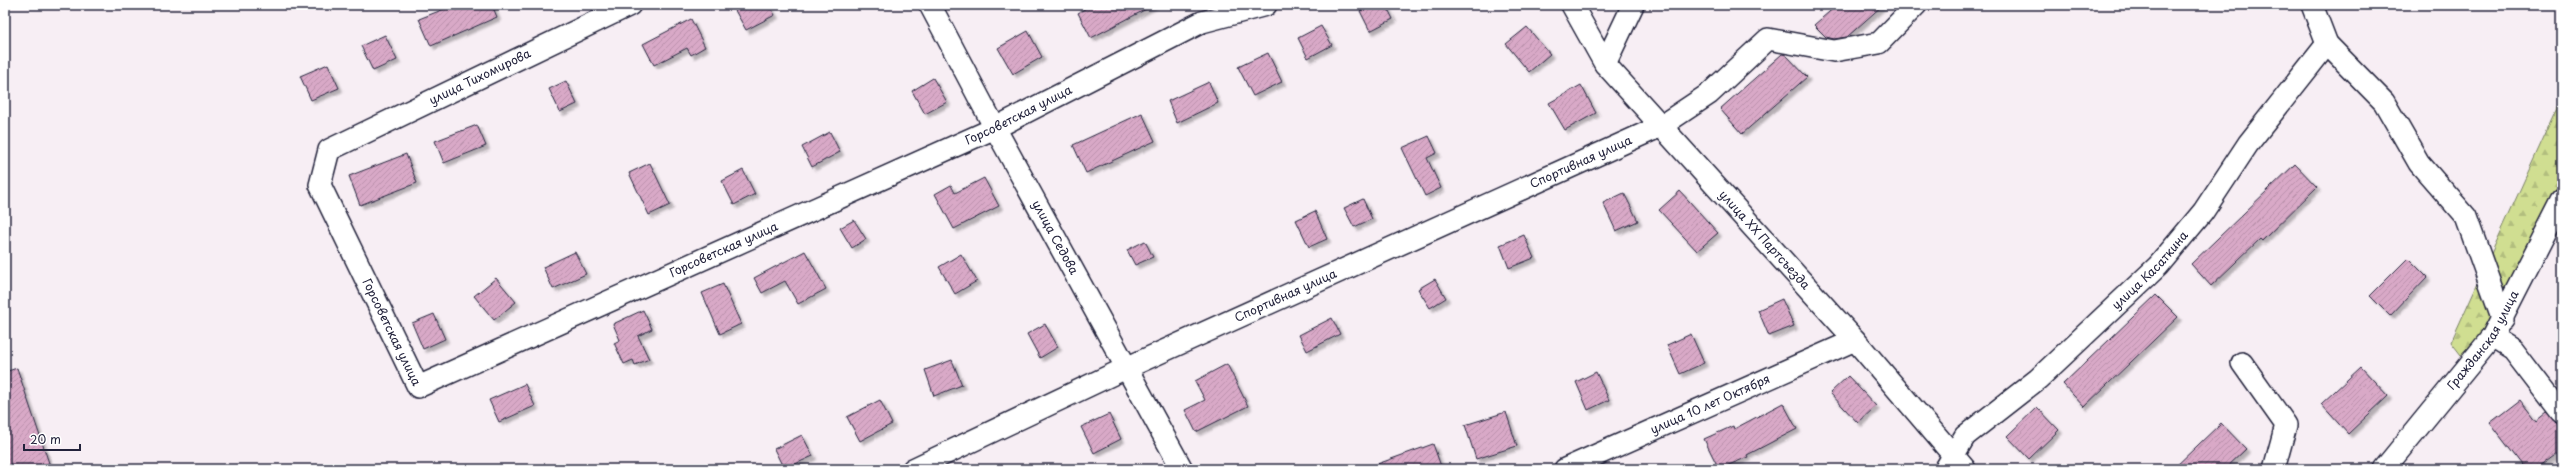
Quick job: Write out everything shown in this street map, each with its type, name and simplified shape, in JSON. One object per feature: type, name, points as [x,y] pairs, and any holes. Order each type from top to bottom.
[{"type":"street","name":"улица Тихомирова","points":[[329,150],[630,5]]},
{"type":"street","name":"улица Седова","points":[[930,5],[995,128],[1182,469]]},
{"type":"street","name":"Горсоветская улица","points":[[329,150],[320,185],[418,387],[995,128],[1202,22],[1266,5]]},
{"type":"street","name":"улица XX Партсъезда","points":[[1572,5],[1605,64],[1854,340],[1954,465]]},
{"type":"street","points":[[1605,64],[1633,5]]},
{"type":"street","name":"Спортивная улица","points":[[913,469],[1126,368],[1661,126],[1709,94],[1768,39],[1834,51],[1879,43],[1916,5]]},
{"type":"street","points":[[2312,5],[2327,44],[2384,102],[2419,163],[2466,217],[2497,329],[2562,414]]},
{"type":"street","name":"улица Касаткина","points":[[1954,465],[1965,436],[2038,379],[2158,266],[2203,212],[2248,144],[2327,44]]},
{"type":"street","name":"Гражданская улица","points":[[2384,469],[2497,329],[2562,200]]},
{"type":"street","name":"улица 10 лет Октября","points":[[1565,469],[1854,340]]},
{"type":"street","points":[[2242,363],[2286,425],[2274,469]]},
{"type":"green space","points":[[2562,102],[2562,190],[2500,317],[2461,355],[2451,342],[2558,106]]},
{"type":"building","points":[[454,5],[492,5],[497,17],[431,46],[419,19]]},
{"type":"building","points":[[732,5],[769,5],[775,15],[746,30]]},
{"type":"building","points":[[1091,5],[1154,5],[1091,38],[1078,13]]},
{"type":"building","points":[[1372,5],[1386,5],[1393,19],[1370,31],[1360,11]]},
{"type":"building","points":[[1837,5],[1883,5],[1847,37],[1834,39],[1826,37],[1814,25]]},
{"type":"building","points":[[691,19],[705,47],[691,55],[687,48],[654,65],[643,44]]},
{"type":"building","points":[[1321,26],[1332,45],[1308,58],[1298,38]]},
{"type":"building","points":[[1527,27],[1550,54],[1529,72],[1506,44]]},
{"type":"building","points":[[1028,31],[1042,57],[1013,74],[998,48]]},
{"type":"building","points":[[385,35],[397,60],[373,71],[361,46]]},
{"type":"building","points":[[1268,53],[1282,82],[1253,96],[1238,67]]},
{"type":"building","points":[[1782,54],[1786,55],[1807,77],[1742,134],[1720,109]]},
{"type":"building","points":[[328,64],[339,88],[311,100],[300,76]]},
{"type":"building","points":[[933,78],[947,102],[925,114],[912,91]]},
{"type":"building","points":[[566,81],[577,104],[560,112],[549,89]]},
{"type":"building","points":[[1209,82],[1218,103],[1177,123],[1168,101]]},
{"type":"building","points":[[1581,85],[1596,113],[1565,130],[1549,103]]},
{"type":"building","points":[[1142,113],[1155,141],[1086,173],[1073,145]]},
{"type":"building","points":[[477,125],[486,146],[444,163],[435,141]]},
{"type":"building","points":[[830,132],[840,152],[812,167],[802,147]]},
{"type":"building","points":[[1429,136],[1437,153],[1427,158],[1441,188],[1425,196],[1402,148]]},
{"type":"building","points":[[406,154],[417,183],[360,205],[349,176]]},
{"type":"building","points":[[650,163],[670,205],[649,215],[629,173]]},
{"type":"building","points":[[2295,164],[2317,187],[2262,241],[2260,239],[2211,286],[2191,264]]},
{"type":"building","points":[[743,170],[755,194],[734,205],[722,181]]},
{"type":"building","points":[[984,178],[999,206],[954,229],[935,194],[951,185],[955,193]]},
{"type":"building","points":[[1680,191],[1718,233],[1697,251],[1659,210]]},
{"type":"building","points":[[1624,193],[1638,221],[1616,231],[1603,203]]},
{"type":"building","points":[[1363,199],[1372,219],[1354,227],[1344,208]]},
{"type":"building","points":[[1315,211],[1327,239],[1309,247],[1296,220]]},
{"type":"building","points":[[854,220],[866,239],[852,248],[840,228]]},
{"type":"building","points":[[1524,235],[1534,258],[1509,268],[1500,245]]},
{"type":"building","points":[[1145,241],[1153,257],[1135,265],[1127,250]]},
{"type":"building","points":[[805,251],[826,289],[798,304],[785,281],[762,293],[754,278]]},
{"type":"building","points":[[575,252],[586,274],[553,289],[543,267]]},
{"type":"building","points":[[961,254],[977,281],[955,294],[939,267]]},
{"type":"building","points":[[2408,258],[2427,277],[2390,316],[2370,296]]},
{"type":"building","points":[[496,278],[516,302],[494,320],[474,296]]},
{"type":"building","points":[[1435,279],[1446,298],[1430,308],[1418,289]]},
{"type":"building","points":[[723,284],[741,324],[720,334],[702,293]]},
{"type":"building","points":[[2156,295],[2178,317],[2084,407],[2063,384]]},
{"type":"building","points":[[1782,299],[1794,326],[1769,336],[1758,310]]},
{"type":"building","points":[[643,310],[652,329],[638,336],[649,359],[635,365],[633,360],[624,364],[614,343],[620,340],[613,324]]},
{"type":"building","points":[[434,314],[445,339],[423,349],[412,323]]},
{"type":"building","points":[[1332,318],[1340,334],[1307,351],[1299,335]]},
{"type":"building","points":[[1045,324],[1058,347],[1040,358],[1027,334]]},
{"type":"building","points":[[1691,334],[1704,363],[1680,374],[1667,345]]},
{"type":"building","points":[[952,360],[962,385],[934,396],[925,370]]},
{"type":"building","points":[[1227,364],[1248,406],[1196,432],[1185,410],[1205,400],[1195,381]]},
{"type":"building","points":[[2361,367],[2388,396],[2348,434],[2321,404]]},
{"type":"building","points":[[17,368],[51,469],[5,469],[5,372]]},
{"type":"building","points":[[1596,372],[1609,400],[1588,410],[1576,382]]},
{"type":"building","points":[[1848,376],[1876,406],[1858,423],[1830,393]]},
{"type":"building","points":[[525,384],[535,406],[499,422],[489,400]]},
{"type":"building","points":[[880,400],[892,424],[860,441],[847,417]]},
{"type":"building","points":[[2520,400],[2537,422],[2547,414],[2562,429],[2562,449],[2535,469],[2525,469],[2490,423]]},
{"type":"building","points":[[1783,403],[1797,429],[1747,455],[1748,457],[1719,469],[1704,439],[1733,426],[1734,429]]},
{"type":"building","points":[[2037,407],[2059,430],[2029,459],[2007,436]]},
{"type":"building","points":[[1506,412],[1517,446],[1476,459],[1465,425]]},
{"type":"building","points":[[1109,414],[1121,439],[1094,453],[1081,427]]},
{"type":"building","points":[[2221,423],[2246,449],[2225,469],[2173,469]]},
{"type":"building","points":[[802,435],[813,456],[784,469],[774,449]]},
{"type":"building","points":[[1433,444],[1442,469],[1369,469],[1369,467]]}]
